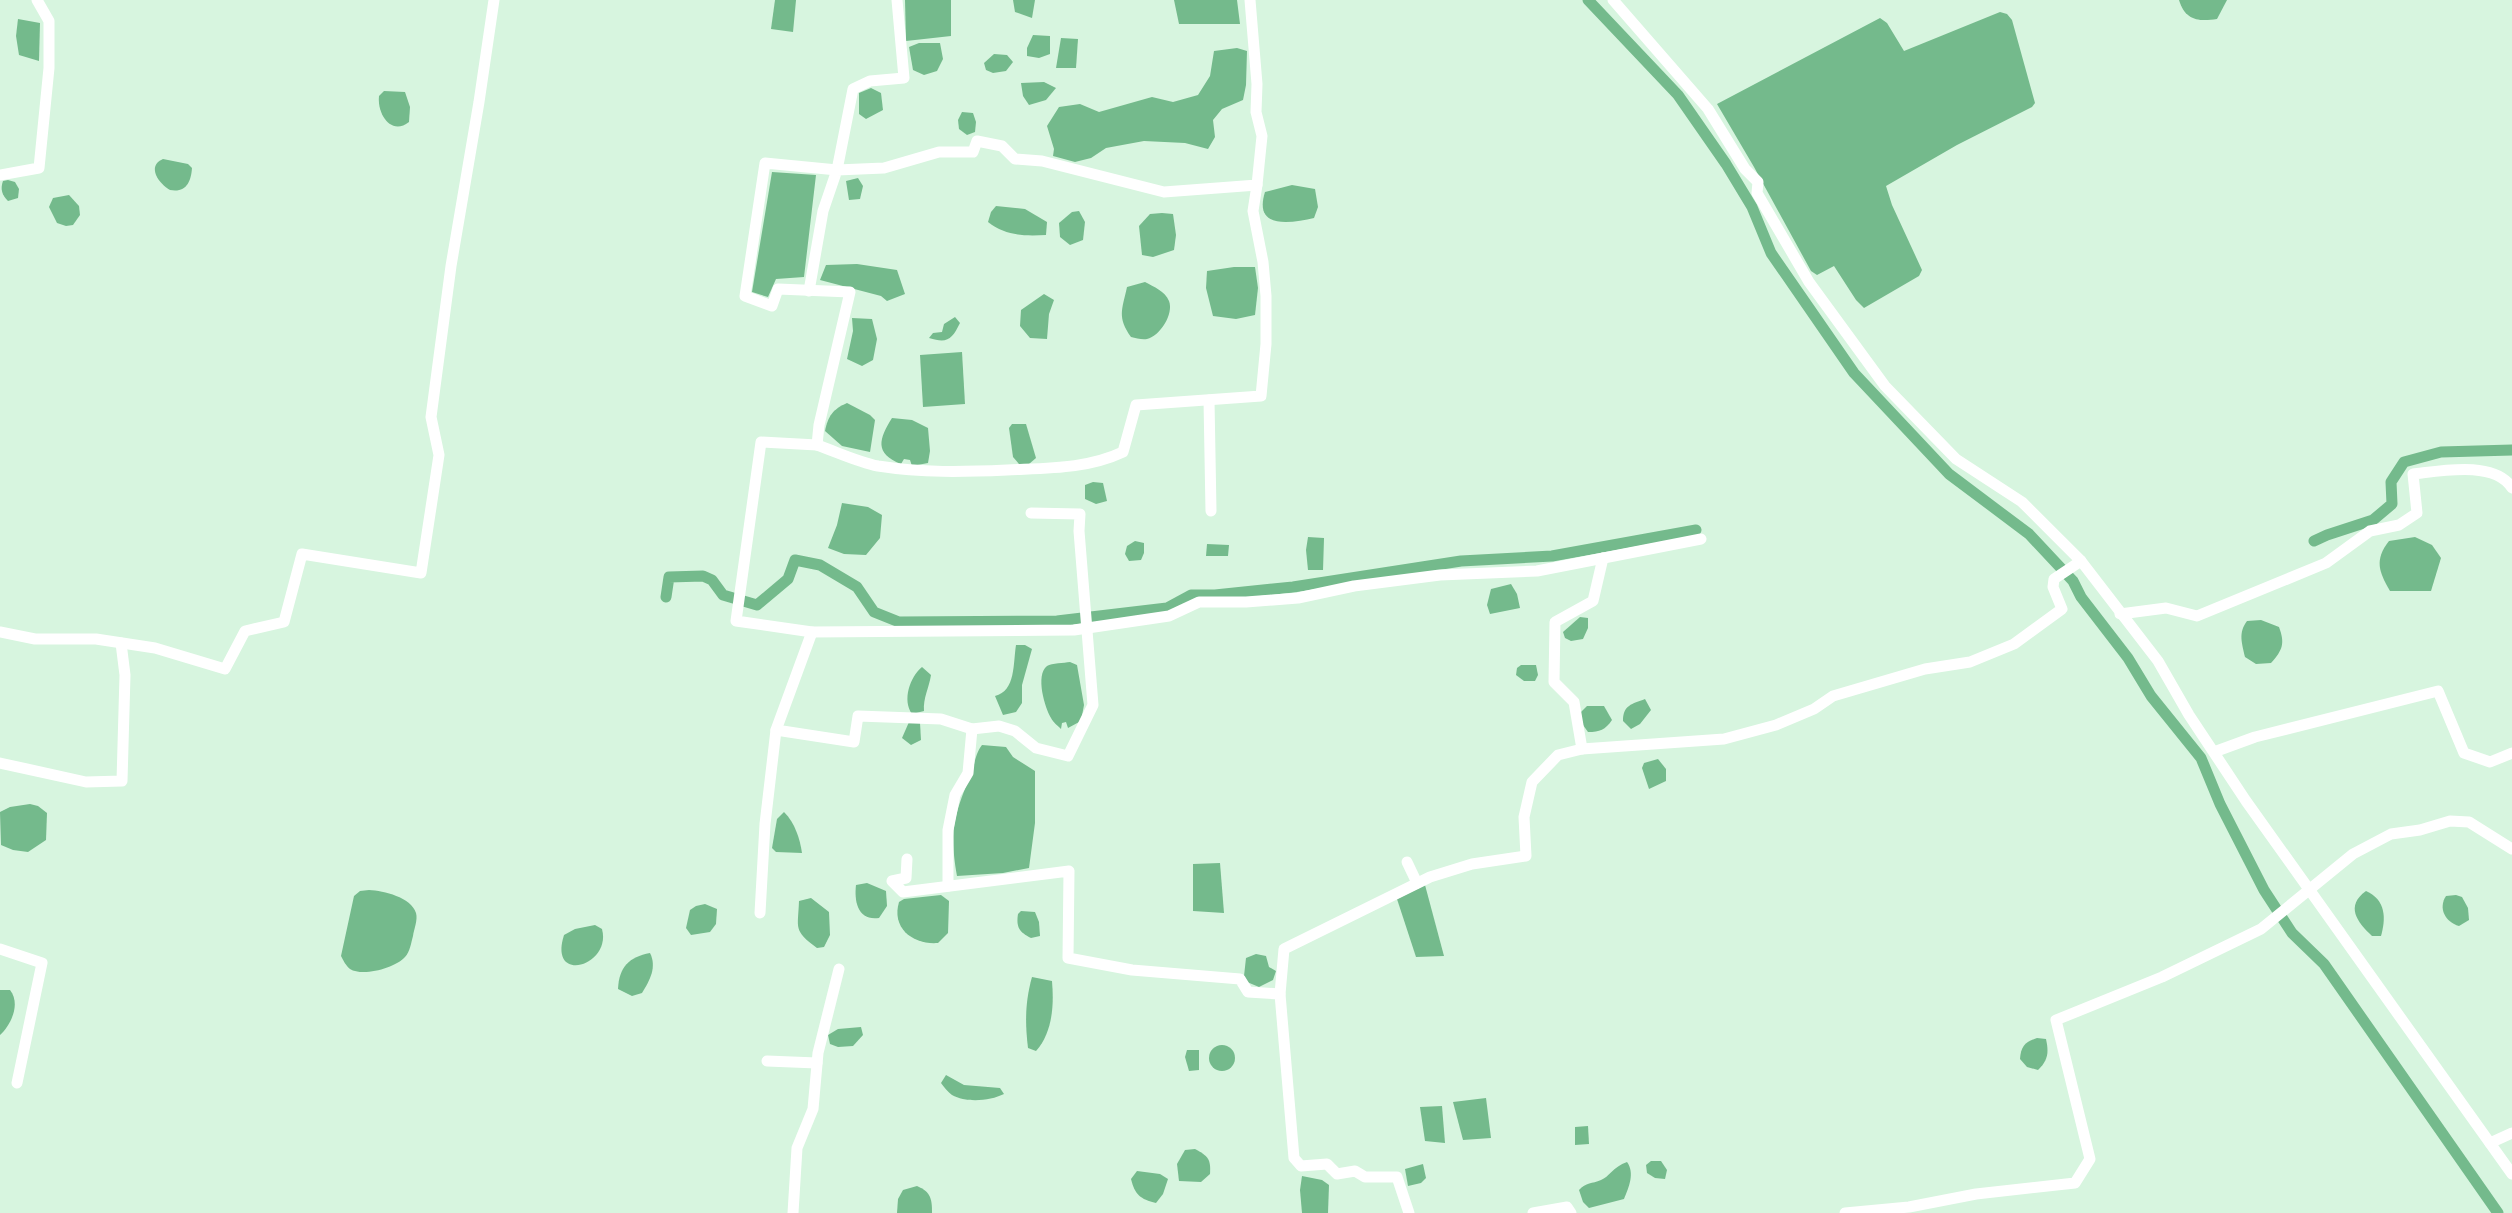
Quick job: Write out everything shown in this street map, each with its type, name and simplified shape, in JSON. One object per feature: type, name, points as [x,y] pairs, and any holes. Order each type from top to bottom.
[{"type":"street","points":[[0,175],[38,168],[49,68],[49,21],[37,0]]},
{"type":"street","points":[[0,632],[35,639],[96,639],[155,648],[225,669],[246,631],[284,622],[302,554],[421,573],[438,455],[431,417],[451,266],[494,0]]},
{"type":"street","points":[[809,291],[823,211],[838,170],[853,89],[870,81],[904,78],[897,0]]},
{"type":"street","points":[[1250,0],[1257,84],[1256,112],[1262,136],[1253,211],[1263,262],[1266,296],[1266,344],[1261,396],[1136,405],[1123,452],[1104,461],[1042,470],[958,473],[920,471],[876,466],[817,445],[761,442],[736,621],[812,632],[1074,630],[1169,616],[1199,602],[1246,602],[1298,598],[1354,586],[1440,575],[1537,571],[1701,539]]},
{"type":"street","points":[[1613,0],[1708,109],[1745,169],[1758,182],[1757,193],[1809,282],[1886,386],[1956,459],[2022,502],[2079,563],[2158,661],[2214,752],[2309,891],[2512,1174]]},
{"type":"street","points":[[817,445],[819,425],[850,292],[778,289],[772,306],[745,296],[765,163],[838,170],[884,168],[940,152],[973,152],[977,141],[1002,146],[1015,159],[1042,161],[1164,192],[1257,185]]},
{"type":"street","points":[[1209,400],[1211,511]]},
{"type":"street","points":[[2120,614],[2166,608],[2197,616],[2326,563],[2370,531],[2400,525],[2417,513],[2413,474],[2450,469],[2490,471],[2512,488]]},
{"type":"street","points":[[776,730],[854,742],[858,716],[940,719],[972,729],[999,726],[1015,731],[1036,748],[1068,756],[1093,705],[1085,612],[1080,514],[1031,513]]},
{"type":"street","points":[[1582,749],[1574,702],[1554,682],[1555,622],[1593,601],[1603,558]]},
{"type":"street","points":[[1409,1213],[1397,1177],[1365,1177],[1355,1171],[1338,1174],[1327,1164],[1301,1166],[1294,1158],[1280,994],[1284,949],[1430,877],[1472,864],[1526,856],[1524,817],[1532,782],[1558,755],[1582,749],[1724,739],[1776,725],[1814,709],[1833,696],[1925,668],[1970,662],[2014,644],[2062,609],[2053,587],[2054,579],[2079,563]]},
{"type":"street","points":[[760,913],[766,824],[776,730],[812,632]]},
{"type":"street","points":[[0,763],[86,782],[122,781],[125,675],[121,643]]},
{"type":"street","points":[[2214,752],[2255,737],[2438,691],[2464,753],[2490,762],[2512,753]]},
{"type":"street","points":[[948,886],[948,830],[955,795],[968,773],[972,729]]},
{"type":"street","points":[[1846,1213],[1909,1207],[1976,1194],[2075,1183],[2090,1159],[2056,1020],[2162,977],[2262,929],[2353,854],[2391,834],[2420,830],[2450,821],[2469,822],[2512,849]]},
{"type":"street","points":[[907,859],[906,878],[892,881],[904,892],[1069,871],[1068,958],[1132,970],[1240,979],[1248,992],[1280,994]]},
{"type":"street","points":[[1407,862],[1417,883]]},
{"type":"street","points":[[0,949],[42,963],[17,1083]]},
{"type":"street","points":[[793,1213],[797,1148],[813,1109],[817,1063],[839,969]]},
{"type":"street","points":[[767,1061],[817,1063]]},
{"type":"street","points":[[2490,1143],[2512,1133]]},
{"type":"street","points":[[1533,1213],[1567,1207],[1571,1213]]},
{"type":"shaded area","points":[[775,0],[796,0],[793,32],[771,29]]},
{"type":"shaded area","points":[[905,0],[951,0],[951,36],[906,41]]},
{"type":"shaded area","points":[[1013,0],[1035,0],[1032,18],[1015,12]]},
{"type":"shaded area","points":[[1174,0],[1237,0],[1240,24],[1179,24]]},
{"type":"shaded area","points":[[2179,0],[2227,0],[2217,19],[2198,20],[2185,12]]},
{"type":"shaded area","points":[[2000,12],[2007,14],[2012,20],[2035,103],[2032,107],[1957,145],[1886,186],[1892,205],[1922,270],[1919,276],[1864,308],[1856,300],[1834,266],[1817,275],[1811,271],[1717,104],[1880,18],[1887,23],[1904,51]]},
{"type":"shaded area","points":[[18,19],[40,23],[39,61],[19,55],[16,36]]},
{"type":"shaded area","points":[[1033,35],[1050,36],[1050,54],[1039,58],[1027,56],[1027,48]]},
{"type":"shaded area","points":[[1061,38],[1078,39],[1076,68],[1056,68]]},
{"type":"shaded area","points":[[919,43],[940,43],[943,59],[937,71],[924,75],[913,70],[909,47]]},
{"type":"shaded area","points":[[1237,48],[1247,51],[1246,85],[1243,100],[1222,109],[1213,120],[1215,137],[1208,149],[1185,143],[1144,141],[1106,148],[1091,158],[1075,162],[1053,156],[1054,149],[1047,126],[1059,107],[1080,104],[1099,112],[1152,97],[1173,102],[1198,95],[1210,76],[1214,51]]},
{"type":"shaded area","points":[[994,54],[1007,55],[1013,62],[1006,71],[993,73],[986,70],[984,63]]},
{"type":"shaded area","points":[[1044,82],[1056,88],[1046,100],[1029,105],[1023,96],[1021,83]]},
{"type":"shaded area","points":[[871,88],[881,93],[883,110],[866,119],[859,114],[859,93]]},
{"type":"shaded area","points":[[384,91],[405,92],[410,107],[409,122],[402,126],[396,126],[386,121],[380,110],[379,103],[379,96]]},
{"type":"shaded area","points":[[962,112],[973,113],[976,122],[975,132],[967,135],[959,129],[958,120]]},
{"type":"shaded area","points":[[163,159],[188,164],[192,168],[189,182],[184,188],[170,190],[158,179],[155,166]]},
{"type":"shaded area","points":[[772,172],[816,175],[804,277],[776,279],[768,297],[752,292]]},
{"type":"shaded area","points":[[858,178],[863,186],[860,199],[849,200],[846,181]]},
{"type":"shaded area","points":[[3,181],[15,182],[19,189],[18,198],[8,201],[3,194],[2,187]]},
{"type":"shaded area","points":[[1292,185],[1315,189],[1318,207],[1314,218],[1285,222],[1269,218],[1264,213],[1265,192]]},
{"type":"shaded area","points":[[69,195],[79,206],[80,215],[73,225],[66,226],[57,223],[49,207],[53,198]]},
{"type":"shaded area","points":[[996,206],[1025,209],[1047,222],[1046,235],[1008,233],[995,227],[988,222],[991,212]]},
{"type":"shaded area","points":[[1079,211],[1085,222],[1083,240],[1070,245],[1060,237],[1059,223],[1072,212]]},
{"type":"shaded area","points":[[1150,214],[1173,214],[1176,235],[1174,250],[1153,257],[1142,255],[1139,226]]},
{"type":"shaded area","points":[[857,264],[897,270],[905,294],[887,301],[881,296],[820,280],[826,265]]},
{"type":"shaded area","points":[[1234,267],[1255,267],[1258,288],[1255,315],[1236,319],[1213,316],[1206,288],[1207,271]]},
{"type":"shaded area","points":[[1145,282],[1165,295],[1169,301],[1170,312],[1165,324],[1157,334],[1143,339],[1131,337],[1122,318],[1122,308],[1127,287]]},
{"type":"shaded area","points":[[1044,294],[1054,300],[1049,314],[1047,339],[1030,338],[1020,326],[1021,310]]},
{"type":"shaded area","points":[[955,317],[960,323],[949,339],[935,340],[929,338],[933,333],[942,332],[944,324]]},
{"type":"shaded area","points":[[852,318],[872,319],[877,339],[873,360],[862,366],[847,359],[853,331]]},
{"type":"shaded area","points":[[962,352],[965,404],[923,407],[920,355]]},
{"type":"shaded area","points":[[847,403],[870,415],[875,420],[870,452],[842,446],[825,431],[832,414]]},
{"type":"shaded area","points":[[892,418],[912,420],[928,428],[930,451],[928,463],[912,466],[910,460],[904,459],[901,464],[886,455],[883,450],[882,439]]},
{"type":"shaded area","points":[[1012,424],[1026,424],[1036,458],[1029,464],[1019,464],[1013,457],[1009,428]]},
{"type":"shaded area","points":[[1093,482],[1103,483],[1107,501],[1096,504],[1085,499],[1085,485]]},
{"type":"shaded area","points":[[842,503],[868,507],[882,515],[880,538],[866,555],[844,554],[828,548],[837,525]]},
{"type":"shaded area","points":[[1308,537],[1324,538],[1323,570],[1308,570],[1306,550]]},
{"type":"shaded area","points":[[2415,537],[2432,545],[2441,558],[2431,591],[2390,591],[2381,572],[2381,554],[2389,541]]},
{"type":"shaded area","points":[[1135,541],[1144,543],[1144,553],[1141,560],[1129,561],[1125,554],[1127,546]]},
{"type":"shaded area","points":[[1207,544],[1229,545],[1228,556],[1206,556]]},
{"type":"shaded area","points":[[1511,584],[1517,594],[1520,608],[1490,614],[1487,605],[1491,589]]},
{"type":"shaded area","points":[[1580,617],[1588,618],[1588,628],[1583,639],[1571,641],[1565,638],[1563,632]]},
{"type":"shaded area","points":[[2261,620],[2279,627],[2282,646],[2271,663],[2256,664],[2245,657],[2242,630],[2247,621]]},
{"type":"shaded area","points":[[1016,645],[1025,645],[1032,649],[1022,685],[1022,703],[1016,712],[1003,715],[995,696],[1002,693],[1010,682],[1014,668]]},
{"type":"shaded area","points":[[1070,662],[1077,665],[1084,705],[1081,721],[1068,728],[1066,722],[1062,723],[1061,729],[1052,719],[1046,707],[1041,684],[1043,670],[1047,666]]},
{"type":"shaded area","points":[[1521,665],[1536,665],[1538,675],[1535,681],[1524,681],[1516,675],[1517,668]]},
{"type":"shaded area","points":[[922,667],[931,675],[924,702],[924,711],[912,714],[908,702],[909,689],[914,677]]},
{"type":"shaded area","points":[[1645,699],[1651,710],[1640,724],[1631,729],[1623,721],[1623,716],[1629,706]]},
{"type":"shaded area","points":[[1587,706],[1604,706],[1612,720],[1602,730],[1588,732],[1583,725],[1580,713]]},
{"type":"shaded area","points":[[909,722],[920,723],[921,740],[911,745],[902,738]]},
{"type":"shaded area","points":[[982,745],[1006,747],[1013,757],[1035,771],[1035,823],[1029,868],[1003,873],[957,876],[953,835],[957,812],[976,755]]},
{"type":"shaded area","points":[[1658,759],[1666,769],[1666,781],[1649,789],[1642,768],[1644,763]]},
{"type":"shaded area","points":[[30,804],[38,806],[47,813],[46,840],[28,852],[13,850],[1,845],[0,812],[10,807]]},
{"type":"shaded area","points":[[784,812],[796,831],[802,853],[776,852],[772,848],[777,819]]},
{"type":"shaded area","points":[[1220,863],[1224,913],[1193,911],[1193,864]]},
{"type":"shaded area","points":[[867,883],[886,891],[887,906],[879,918],[866,916],[857,904],[856,885]]},
{"type":"shaded area","points":[[1425,885],[1444,956],[1416,957],[1397,899]]},
{"type":"shaded area","points":[[369,890],[389,893],[409,903],[416,913],[416,922],[407,955],[387,968],[363,972],[350,969],[341,956],[354,896],[360,891]]},
{"type":"shaded area","points":[[2366,891],[2377,899],[2383,910],[2384,923],[2381,936],[2372,936],[2358,920],[2356,914],[2356,902]]},
{"type":"shaded area","points":[[941,895],[949,901],[948,933],[938,943],[929,943],[913,938],[906,933],[898,920],[899,902],[904,899]]},
{"type":"shaded area","points":[[2456,895],[2462,897],[2468,908],[2469,920],[2459,926],[2447,918],[2443,910],[2446,896]]},
{"type":"shaded area","points":[[811,898],[829,912],[830,935],[824,947],[817,948],[800,933],[798,923],[799,901]]},
{"type":"shaded area","points":[[705,904],[717,909],[716,924],[710,932],[691,935],[686,928],[690,910]]},
{"type":"shaded area","points":[[1021,911],[1035,912],[1039,922],[1040,936],[1031,938],[1019,929],[1018,914]]},
{"type":"shaded area","points":[[595,925],[602,929],[603,942],[598,953],[581,965],[572,965],[565,960],[561,951],[564,935],[575,929]]},
{"type":"shaded area","points":[[650,953],[653,968],[642,993],[632,996],[618,989],[620,975],[626,964],[636,957]]},
{"type":"shaded area","points":[[1256,954],[1266,956],[1269,967],[1276,971],[1273,980],[1259,987],[1247,982],[1244,976],[1246,958]]},
{"type":"shaded area","points":[[1032,977],[1052,981],[1053,990],[1049,1027],[1036,1051],[1028,1048],[1026,1030],[1026,1012]]},
{"type":"shaded area","points":[[0,990],[10,990],[15,1002],[15,1008],[8,1026],[0,1035]]},
{"type":"shaded area","points":[[861,1027],[863,1035],[853,1046],[838,1047],[830,1044],[828,1035],[838,1029]]},
{"type":"shaded area","points":[[2037,1038],[2046,1039],[2047,1048],[2046,1059],[2038,1070],[2027,1067],[2020,1059],[2024,1045]]},
{"type":"shaded area","points":[[1222,1045],[1231,1049],[1235,1058],[1231,1067],[1222,1071],[1213,1067],[1209,1058],[1213,1049]]},
{"type":"shaded area","points":[[1187,1050],[1199,1050],[1199,1070],[1189,1071],[1185,1057]]},
{"type":"shaded area","points":[[946,1075],[964,1085],[1000,1088],[1004,1094],[978,1100],[958,1098],[952,1095],[941,1083]]},
{"type":"shaded area","points":[[1486,1098],[1491,1138],[1463,1140],[1453,1102]]},
{"type":"shaded area","points":[[1442,1106],[1445,1143],[1425,1141],[1420,1107]]},
{"type":"shaded area","points":[[1588,1126],[1589,1144],[1575,1145],[1575,1127]]},
{"type":"shaded area","points":[[1195,1149],[1208,1158],[1210,1174],[1201,1182],[1179,1181],[1177,1164],[1185,1150]]},
{"type":"shaded area","points":[[1651,1161],[1661,1161],[1667,1170],[1665,1179],[1655,1178],[1647,1173],[1646,1165]]},
{"type":"shaded area","points":[[1627,1162],[1631,1175],[1624,1199],[1589,1208],[1583,1202],[1579,1190],[1587,1184],[1604,1179],[1618,1166]]},
{"type":"shaded area","points":[[1423,1164],[1426,1178],[1421,1183],[1408,1186],[1405,1169]]},
{"type":"shaded area","points":[[1137,1171],[1160,1174],[1168,1179],[1163,1194],[1156,1203],[1142,1198],[1136,1193],[1131,1179]]},
{"type":"shaded area","points":[[1302,1176],[1322,1180],[1329,1185],[1328,1213],[1302,1213],[1300,1190]]},
{"type":"shaded area","points":[[917,1186],[930,1196],[932,1213],[897,1213],[898,1199],[903,1190]]},
{"type":"waterway","points":[[1588,0],[1678,95],[1726,164],[1752,207],[1771,253],[1854,373],[1949,474],[2029,534],[2073,581],[2081,597],[2128,658],[2151,696],[2201,758],[2220,804],[2264,890],[2292,933],[2324,964],[2498,1213]]},
{"type":"waterway","points":[[2314,541],[2373,520],[2392,504],[2391,482],[2404,462],[2441,452],[2512,450]]},
{"type":"waterway","points":[[666,597],[669,577],[703,576],[712,580],[723,595],[757,605],[788,579],[795,560],[820,565],[857,587],[874,612],[899,622],[1057,621],[1167,608],[1191,595],[1215,595],[1293,587],[1461,561],[1552,556],[1696,530]]}]
